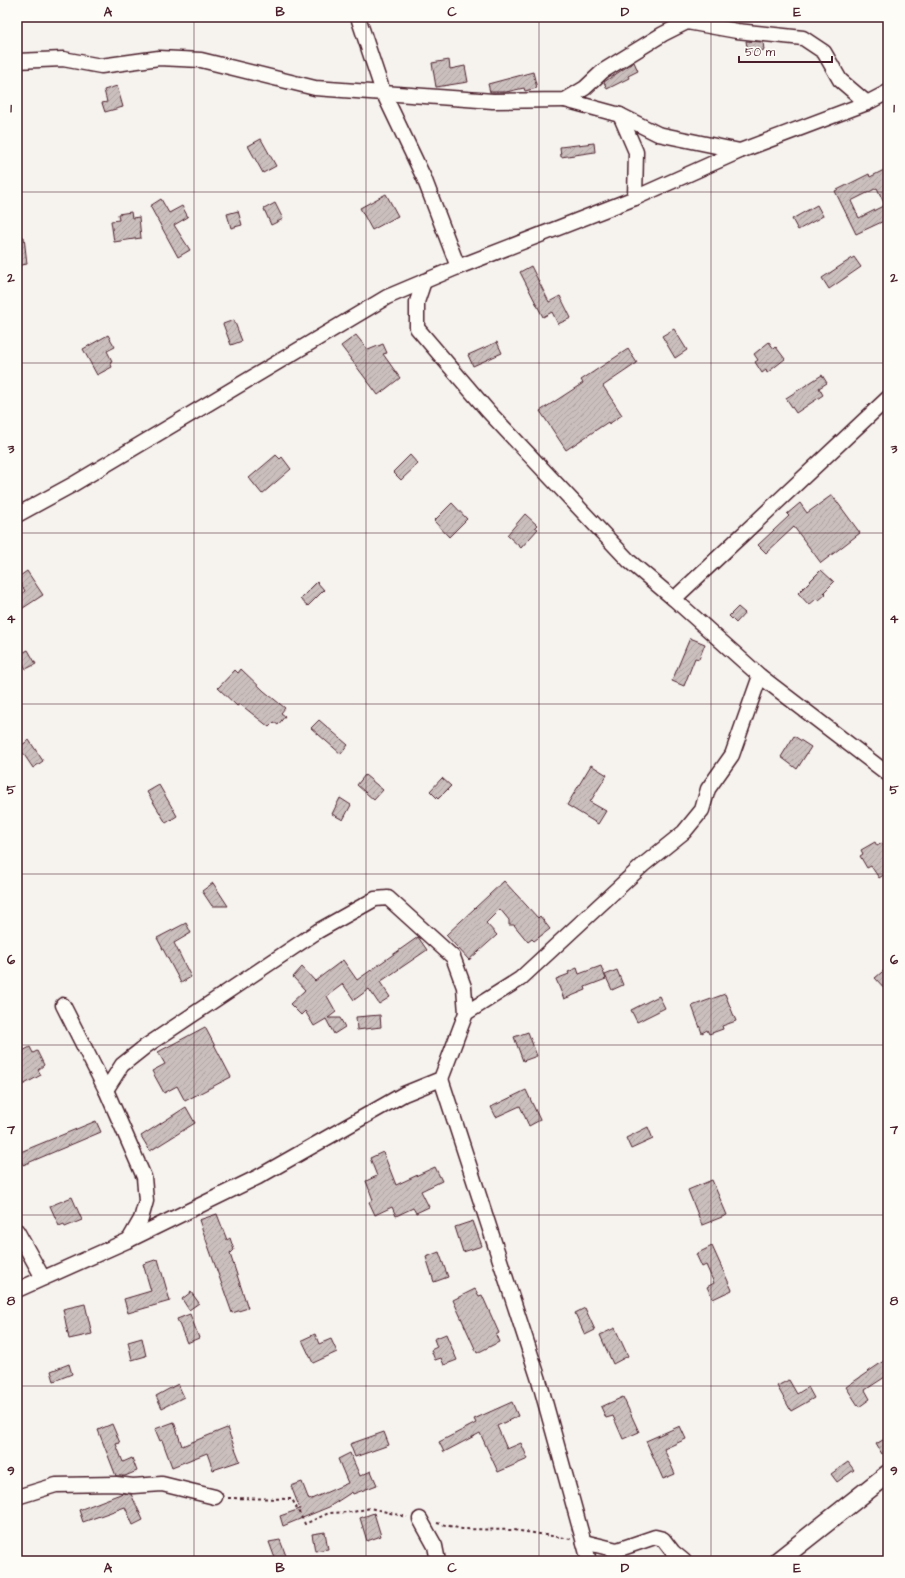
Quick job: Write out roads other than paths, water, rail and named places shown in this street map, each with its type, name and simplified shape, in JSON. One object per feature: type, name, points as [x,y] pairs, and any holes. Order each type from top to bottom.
[{"type":"street","points":[[358,17],[383,92],[424,178],[458,267]]},
{"type":"street","points":[[565,100],[585,88],[603,71],[663,34],[687,22],[737,31],[803,38],[824,52],[840,80],[867,103]]},
{"type":"street","points":[[17,61],[63,59],[101,66],[159,58],[201,60],[315,88],[493,101],[565,100],[620,115],[658,134],[740,151]]},
{"type":"street","points":[[17,516],[72,485],[387,297],[458,267],[636,198],[740,151],[867,103],[888,92]]},
{"type":"street","points":[[620,115],[636,152],[636,198]]},
{"type":"street","points":[[424,281],[417,302],[416,328],[488,411],[629,561],[674,598],[760,676],[888,774]]},
{"type":"street","points":[[674,598],[888,398]]},
{"type":"street","points":[[466,1013],[520,979],[643,865],[684,832],[702,810],[708,789],[732,755],[760,676]]},
{"type":"street","points":[[106,1090],[122,1065],[146,1046],[318,931],[375,899],[388,898],[453,957],[464,987],[466,1013],[441,1079],[539,1380],[589,1561]]},
{"type":"street","points":[[63,1006],[106,1090],[144,1178],[146,1201],[140,1219],[129,1240]]},
{"type":"street","points":[[17,1290],[129,1240],[258,1177],[404,1094],[441,1079]]},
{"type":"street","points":[[17,1231],[43,1278]]},
{"type":"street","points":[[778,1561],[888,1474]]},
{"type":"street","points":[[17,1497],[56,1485],[116,1484],[133,1486],[162,1484],[215,1497]]},
{"type":"street","points":[[420,1519],[435,1546],[438,1561]]},
{"type":"street","points":[[584,1542],[617,1550],[655,1537],[663,1540],[673,1552],[684,1561]]}]
